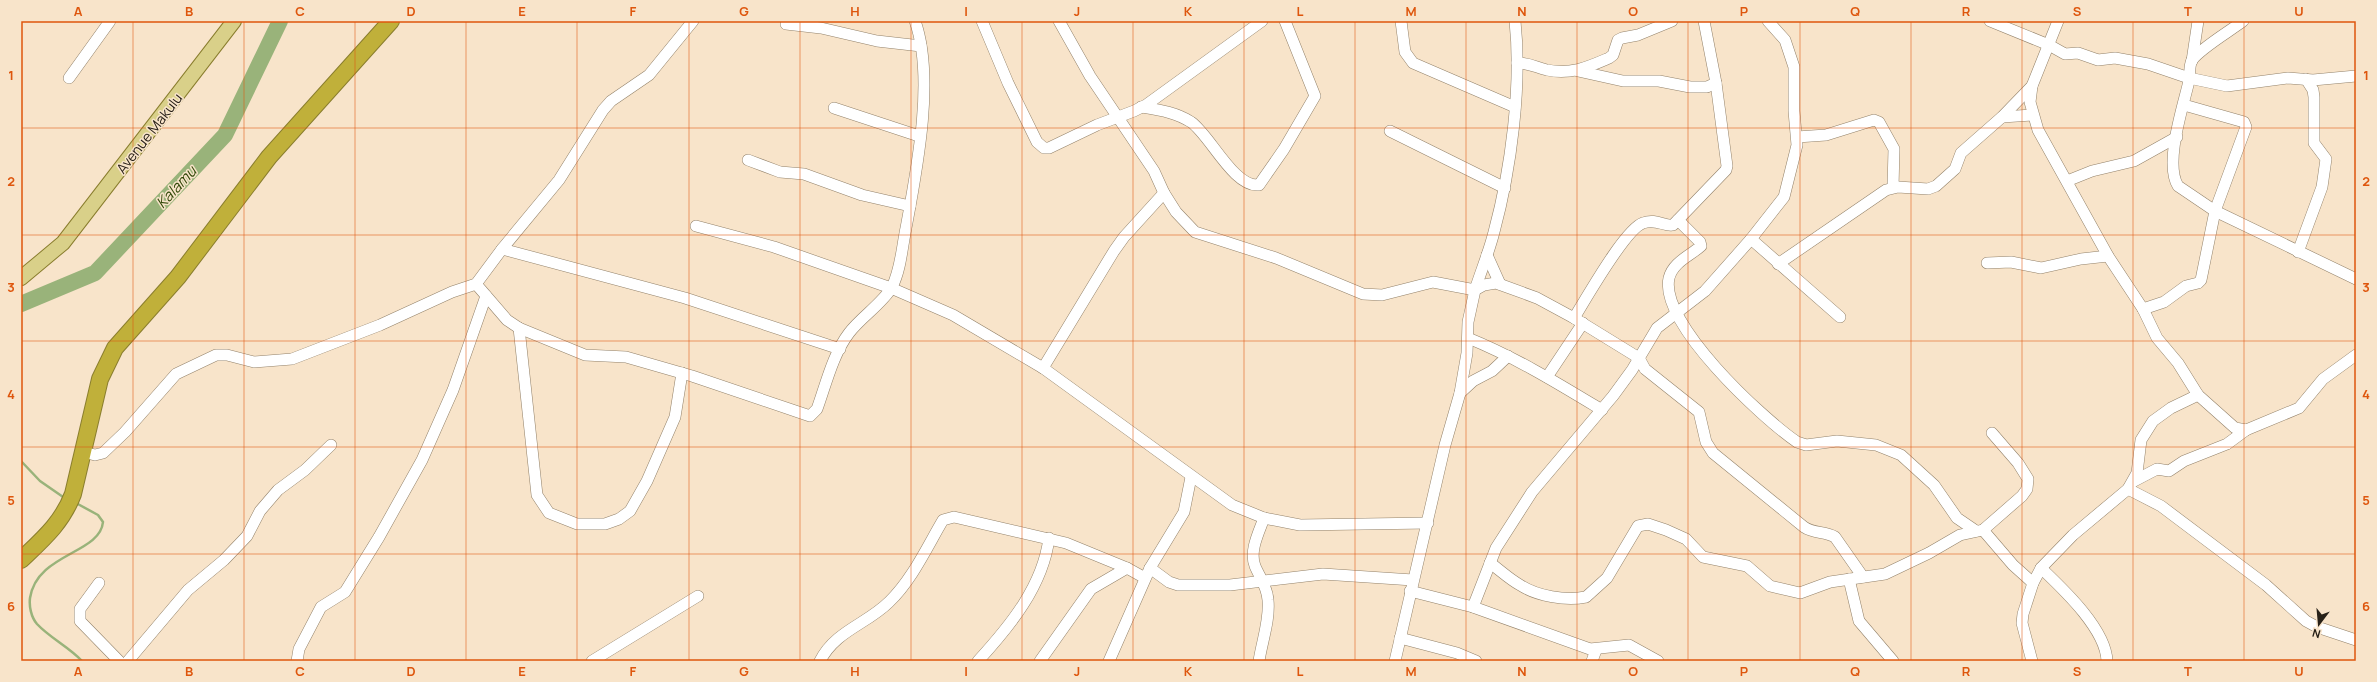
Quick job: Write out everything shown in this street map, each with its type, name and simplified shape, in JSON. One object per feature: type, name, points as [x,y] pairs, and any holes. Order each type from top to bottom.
[{"type":"highway","points":[[21,560],[57,524],[67,510],[73,494],[100,379],[115,348],[178,277],[284,140],[391,21]]},
{"type":"main road","name":"Avenue Makulu","points":[[21,278],[63,244],[234,21]]},
{"type":"street","points":[[69,78],[110,21]]},
{"type":"street","points":[[476,284],[507,320],[518,328],[585,355],[626,357],[682,373],[810,416],[817,409],[840,349],[848,334],[891,288],[898,267],[910,206],[923,104],[924,64],[915,21]]},
{"type":"street","points":[[982,21],[1008,83],[1040,145],[1049,148],[1118,116],[1141,108],[1262,21]]},
{"type":"street","points":[[1059,21],[1090,76],[1154,171],[1164,193],[1176,212],[1195,232],[1276,258],[1363,294],[1382,295],[1434,282],[1475,290],[1488,284],[1500,284],[1537,298],[1579,320],[1639,358],[1645,368],[1699,412],[1706,442],[1713,453],[1809,531],[1829,533],[1835,537],[1863,577]]},
{"type":"street","points":[[1141,108],[1166,110],[1191,122],[1238,176],[1252,184],[1259,185],[1288,143],[1314,96],[1285,21]]},
{"type":"street","points":[[1401,21],[1405,52],[1413,63],[1515,107]]},
{"type":"street","points":[[1395,661],[1445,445],[1460,393],[1468,338],[1468,322],[1475,290],[1487,255],[1505,188],[1515,107],[1517,63],[1515,21]]},
{"type":"street","points":[[1578,71],[1610,58],[1618,40],[1638,35],[1672,21]]},
{"type":"street","points":[[1547,377],[1614,255],[1637,226],[1652,221],[1672,225],[1722,175],[1727,166],[1716,83],[1704,21]]},
{"type":"street","points":[[1473,607],[1490,563],[1505,531],[1532,492],[1602,410],[1639,358],[1656,328],[1705,291],[1751,239],[1784,197],[1795,158],[1797,137],[1794,111],[1795,78],[1792,57],[1785,40],[1768,21]]},
{"type":"street","points":[[1990,21],[2049,45],[2065,54],[2078,53],[2098,60],[2115,58],[2136,62],[2189,78],[2232,86],[2288,78],[2306,79],[2356,76]]},
{"type":"street","points":[[2058,21],[2032,86],[2030,102],[2032,115],[2046,147],[2067,181],[2108,256],[2143,309],[2157,338],[2178,363],[2198,395],[2235,428],[2246,430]]},
{"type":"street","points":[[2198,21],[2189,78],[2177,137],[2173,175],[2175,182],[2178,186],[2215,211],[2356,279]]},
{"type":"street","points":[[2192,61],[2215,40],[2243,21]]},
{"type":"street","points":[[83,452],[95,455],[103,453],[125,432],[176,374],[216,355],[227,355],[254,362],[292,360],[380,325],[452,292],[476,284],[502,249],[559,180],[603,110],[611,101],[649,75],[692,22]]},
{"type":"street","points":[[786,24],[821,28],[876,41],[921,46]]},
{"type":"street","points":[[1517,63],[1529,63],[1549,70],[1578,71],[1623,81],[1659,82],[1690,87],[1707,87],[1716,83]]},
{"type":"street","points":[[2298,252],[2322,187],[2326,159],[2314,143],[2314,97],[2313,90],[2306,79]]},
{"type":"street","points":[[1778,264],[1886,190],[1893,187],[1928,189],[1936,186],[1955,169],[1961,153],[2002,117],[2032,86]]},
{"type":"street","points":[[2143,309],[2164,302],[2186,286],[2198,283],[2201,280],[2215,211],[2241,144],[2245,124],[2244,122],[2184,105]]},
{"type":"street","points":[[834,108],[919,136]]},
{"type":"street","points":[[2002,117],[2032,115]]},
{"type":"street","points":[[1797,137],[1826,135],[1874,120],[1879,122],[1894,149],[1893,187]]},
{"type":"street","points":[[1390,131],[1505,188]]},
{"type":"street","points":[[2067,181],[2092,171],[2134,161],[2177,137]]},
{"type":"street","points":[[748,160],[780,172],[804,174],[862,195],[910,206]]},
{"type":"street","points":[[1043,368],[1117,246],[1164,193]]},
{"type":"street","points":[[1678,220],[1701,244],[1694,253],[1680,261],[1670,277],[1669,293],[1675,314],[1712,364],[1738,391],[1793,439],[1806,445],[1837,441],[1876,445],[1901,455],[1934,485],[1957,518],[1980,530],[2013,565],[2033,583]]},
{"type":"street","points":[[696,226],[774,247],[891,288],[954,315],[1043,368],[1128,428],[1191,477],[1232,505],[1264,518],[1300,525],[1428,523]]},
{"type":"street","points":[[1751,239],[1840,317]]},
{"type":"street","points":[[502,249],[684,298],[840,349]]},
{"type":"street","points":[[1487,255],[1500,284]]},
{"type":"street","points":[[1987,263],[2011,262],[2042,268],[2081,259],[2108,256]]},
{"type":"street","points":[[297,661],[299,649],[321,607],[345,592],[379,538],[422,460],[453,390],[486,296]]},
{"type":"street","points":[[518,328],[537,495],[549,513],[577,524],[605,524],[619,519],[634,505],[675,417],[682,373]]},
{"type":"street","points":[[1468,338],[1508,356],[1547,377],[1602,410]]},
{"type":"street","points":[[2032,661],[2022,623],[2024,607],[2033,583],[2041,568],[2074,535],[2131,485],[2157,468],[2169,471],[2184,461],[2218,449],[2246,430],[2299,408],[2323,379],[2356,355]]},
{"type":"street","points":[[1460,393],[1473,381],[1492,371],[1508,356]]},
{"type":"street","points":[[2131,485],[2139,447],[2146,430],[2160,415],[2198,395]]},
{"type":"street","points":[[1490,563],[1516,583],[1533,592],[1557,597],[1586,597],[1607,578],[1638,526],[1648,524],[1683,537],[1703,557],[1746,566],[1775,588],[1804,592],[1830,582],[1863,577],[1897,569],[1960,535],[1980,530],[2022,496],[2027,489],[2028,479],[2018,463],[1992,433]]},
{"type":"street","points":[[128,661],[188,590],[224,560],[247,536],[260,511],[278,490],[305,470],[331,445]]},
{"type":"street","points":[[1109,661],[1147,573],[1180,523],[1184,512],[1191,477]]},
{"type":"street","points":[[2131,485],[2266,585],[2306,621],[2317,627],[2356,640]]},
{"type":"street","points":[[820,661],[825,650],[843,633],[880,611],[901,590],[943,520],[947,518],[1049,538],[1103,557],[1127,568],[1147,573],[1178,585],[1230,585],[1323,574],[1412,586],[1596,650],[1629,645],[1658,661]]},
{"type":"street","points":[[1259,661],[1268,614],[1267,590],[1255,565],[1254,557],[1264,518]]},
{"type":"street","points":[[978,661],[998,639],[1026,599],[1042,571],[1049,538]]},
{"type":"street","points":[[1040,661],[1091,589],[1127,568]]},
{"type":"street","points":[[2041,568],[2076,603],[2090,622],[2103,645],[2107,661]]},
{"type":"street","points":[[1849,579],[1859,621],[1893,661]]},
{"type":"street","points":[[100,583],[80,609],[80,621],[119,661]]},
{"type":"street","points":[[592,661],[698,596]]},
{"type":"street","points":[[1400,638],[1476,661]]},
{"type":"street","points":[[1592,661],[1596,650]]},
{"type":"waterway","name":"Kalamu","points":[[21,304],[95,273],[225,135],[280,21]]},
{"type":"waterway","points":[[21,461],[40,481],[66,499]]},
{"type":"waterway","points":[[76,503],[98,515],[103,522],[99,533],[91,541],[55,563],[44,572],[35,583],[30,598],[30,604],[32,615],[37,624],[82,661]]}]
